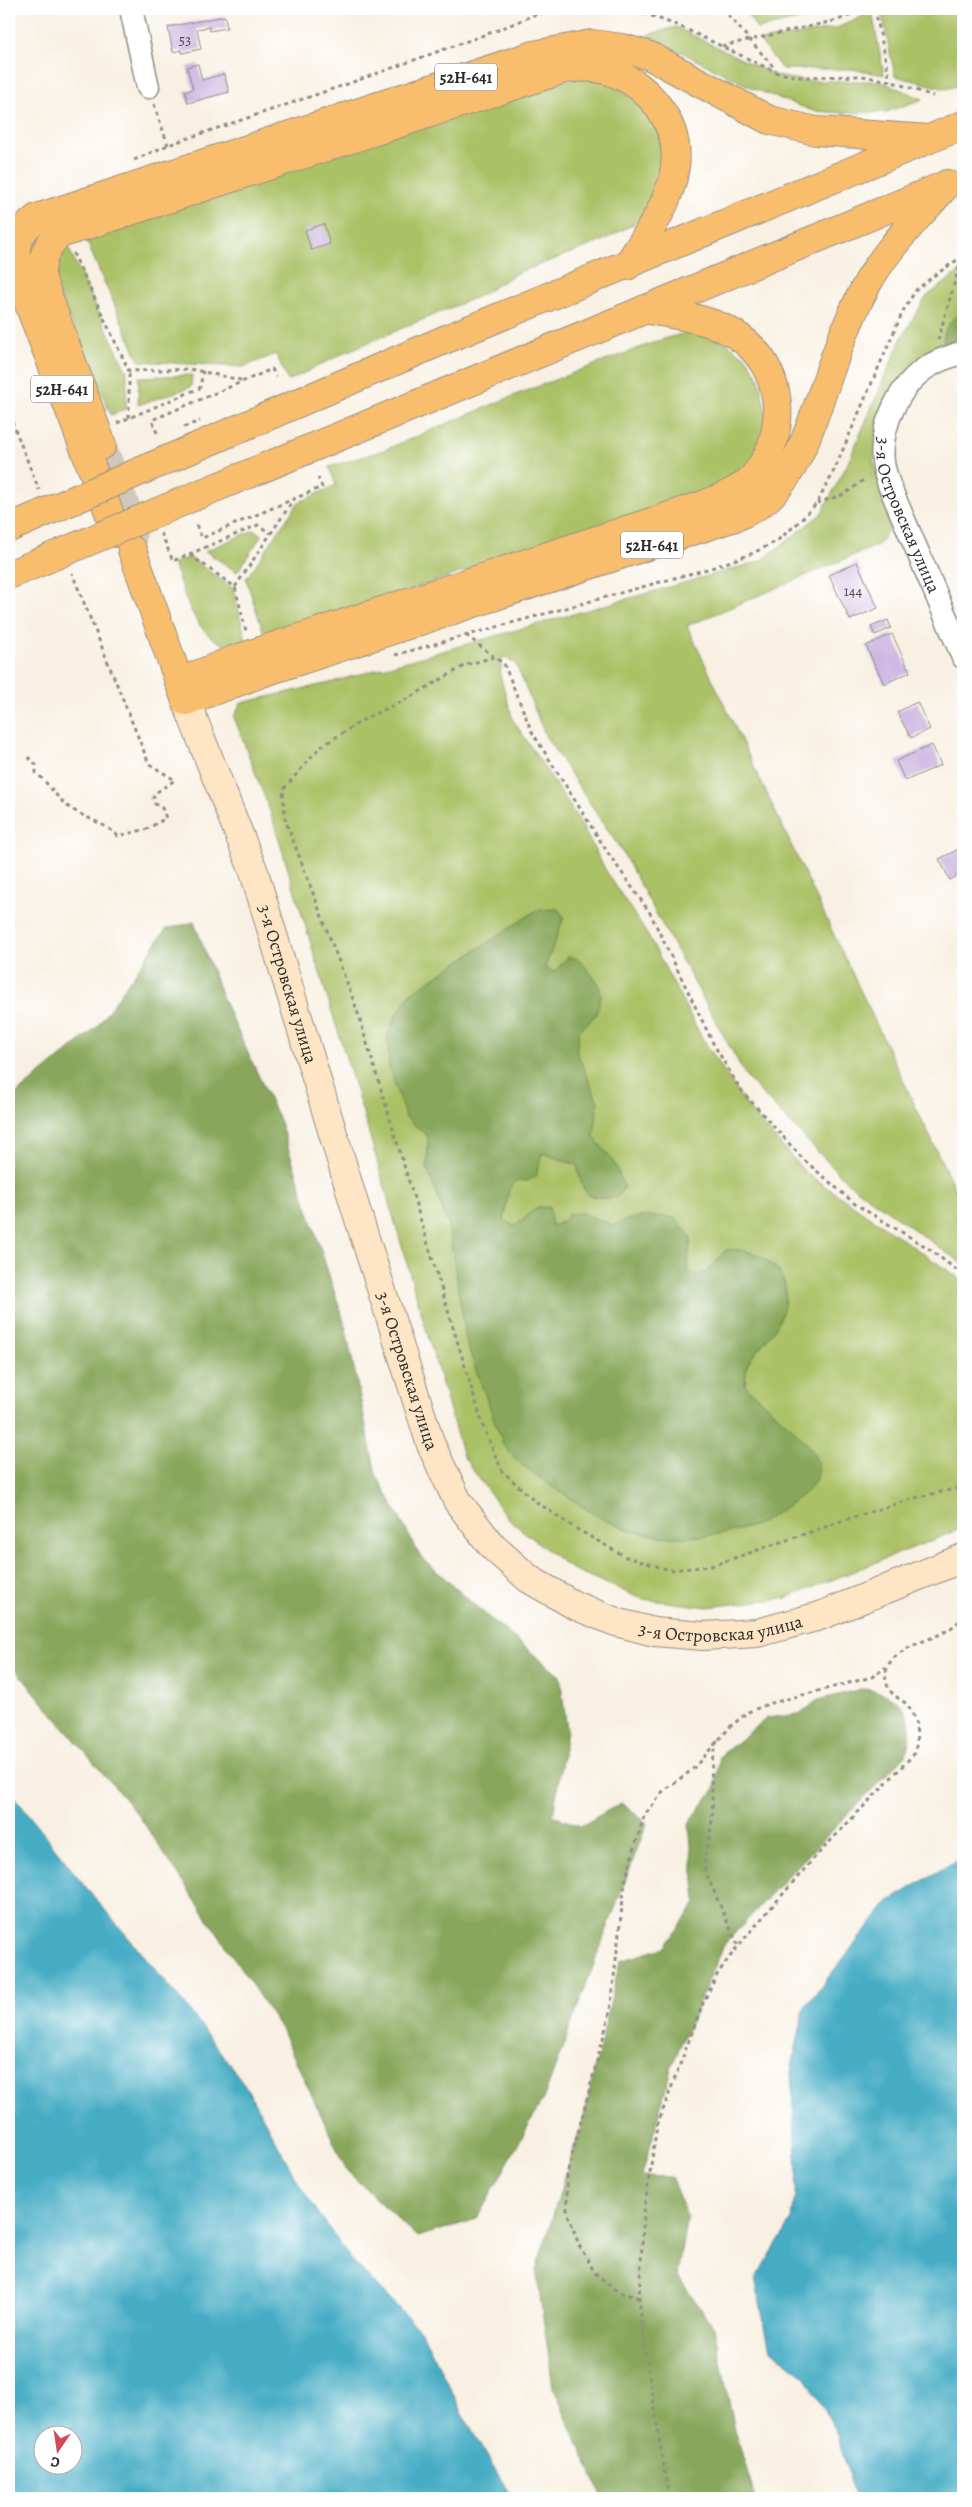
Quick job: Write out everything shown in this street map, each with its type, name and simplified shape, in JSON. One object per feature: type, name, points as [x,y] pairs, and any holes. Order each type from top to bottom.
[{"type":"main road","name":"52Н-641","points":[[183,692],[18,276],[12,235],[37,218],[534,54],[592,44],[622,48],[650,56],[769,120],[816,131],[928,138]]},
{"type":"main road","name":"52Н-641","points":[[102,445],[41,277],[41,263],[46,251],[52,240],[60,234],[565,69],[585,67],[612,72],[626,78],[646,92],[662,111],[675,147],[675,167],[668,195],[653,224],[627,266]]},
{"type":"main road","points":[[9,528],[444,340],[627,266],[928,138],[963,125]]},
{"type":"main road","points":[[9,575],[645,309],[955,182]]},
{"type":"main road","name":"52Н-641","points":[[183,692],[259,674],[738,516],[755,508],[770,496],[785,478],[798,454],[847,325],[867,284],[892,249],[955,182]]},
{"type":"main road","name":"52Н-641","points":[[183,692],[233,660],[703,506],[737,491],[754,476],[768,457],[777,432],[778,405],[771,377],[757,353],[736,335],[698,319],[645,309]]},
{"type":"main road","name":"3-я Островская улица","points":[[183,692],[254,872],[357,1213],[431,1445],[458,1502],[492,1546],[529,1579],[574,1606],[616,1622],[654,1632],[703,1636],[756,1633],[820,1616],[963,1558]]},
{"type":"street","points":[[131,9],[148,87]]},
{"type":"street","name":"3-я Островская улица","points":[[963,352],[931,364],[917,374],[906,387],[896,402],[887,427],[883,462],[889,485],[963,657]]},
{"type":"path","points":[[127,163],[168,145],[353,82],[498,30],[534,15],[559,9]]},
{"type":"path","points":[[620,9],[646,14],[679,26],[778,73],[800,77],[862,76],[890,81],[933,96]]},
{"type":"path","points":[[723,9],[778,73]]},
{"type":"path","points":[[721,46],[838,20],[866,9]]},
{"type":"path","points":[[875,9],[890,81]]},
{"type":"path","points":[[148,87],[168,145]]},
{"type":"path","points":[[72,250],[130,371],[130,418],[200,388],[203,371]]},
{"type":"path","points":[[931,364],[963,255]]},
{"type":"path","points":[[130,371],[190,369],[245,381]]},
{"type":"path","points":[[158,433],[152,420],[272,369],[276,377]]},
{"type":"path","points":[[9,414],[43,499]]},
{"type":"path","points":[[817,503],[845,494],[861,483],[883,462]]},
{"type":"path","points":[[196,525],[202,538],[322,487],[318,478]]},
{"type":"path","points":[[235,587],[270,532],[295,499]]},
{"type":"path","points":[[247,634],[235,587],[190,554],[258,525],[270,532]]},
{"type":"path","points":[[28,757],[36,765],[36,773],[47,782],[56,797],[75,812],[109,827],[118,836],[146,829],[166,818],[162,808],[155,804],[153,798],[157,792],[175,780],[149,764],[68,563]]},
{"type":"path","points":[[466,635],[504,664],[532,732],[608,853],[650,913],[713,1042],[740,1088],[803,1160],[855,1204],[928,1248],[963,1275]]},
{"type":"path","points":[[494,657],[466,665],[405,700],[368,717],[319,748],[283,790],[285,819],[356,1007],[483,1426],[502,1471],[534,1501],[575,1528],[626,1558],[670,1570],[711,1566],[857,1516],[915,1498],[963,1486]]},
{"type":"path","points":[[639,2298],[618,2292],[595,2273],[579,2245],[567,2211],[567,2175],[610,2012],[625,1881],[644,1816],[664,1790],[692,1770],[718,1738],[748,1712],[768,1704],[872,1677],[907,1648],[947,1630],[963,1618]]},
{"type":"path","points":[[669,2498],[644,2343],[639,2298],[644,2211],[657,2126],[703,2003],[718,1973],[738,1946],[814,1858],[915,1753],[918,1740],[915,1720],[907,1705],[892,1693],[885,1682],[886,1667]]},
{"type":"path","points":[[718,1738],[712,1755],[712,1818],[704,1861],[705,1871],[738,1946]]},
{"type":"green space","points":[[744,9],[850,9],[757,29]]},
{"type":"green space","points":[[881,9],[963,9],[963,84],[946,89],[895,76]]},
{"type":"green space","points":[[872,12],[884,75],[852,69],[782,69],[760,41],[837,28]]},
{"type":"green space","points":[[676,27],[776,76],[807,81],[880,81],[923,99],[886,112],[843,113],[813,111],[752,88],[647,35]]},
{"type":"green space","points":[[579,77],[609,81],[644,106],[663,140],[662,178],[647,211],[632,225],[600,242],[515,274],[481,295],[346,352],[288,381],[276,354],[243,367],[139,361],[82,231]]},
{"type":"green space","points":[[65,241],[127,372],[126,409],[111,415],[53,280],[55,260]]},
{"type":"green space","points":[[963,269],[963,348],[894,389],[873,458],[891,526],[878,545],[687,626],[963,1206],[963,1264],[848,1183],[747,1078],[621,850],[546,737],[516,664],[503,656],[500,675],[513,720],[577,817],[606,871],[650,939],[701,1036],[749,1109],[806,1173],[963,1281],[963,1528],[786,1598],[708,1607],[642,1599],[570,1568],[508,1519],[463,1456],[363,1113],[271,814],[234,717],[241,703],[329,683],[761,561],[821,514],[847,465],[901,339],[926,297]]},
{"type":"green space","points":[[963,311],[963,348],[944,347],[945,330]]},
{"type":"green space","points":[[686,333],[706,334],[728,344],[747,358],[759,378],[767,417],[758,456],[727,485],[318,620],[264,634],[246,579],[298,503],[336,485],[329,467],[384,450],[515,395],[663,339]]},
{"type":"green space","points":[[192,375],[191,387],[138,405],[139,377]]},
{"type":"green space","points":[[254,530],[262,535],[237,572],[205,551]]},
{"type":"green space","points":[[189,557],[233,588],[246,641],[227,646],[215,640],[198,623],[173,564]]},
{"type":"green space","points":[[558,909],[564,917],[545,968],[554,972],[568,957],[579,959],[599,984],[601,995],[596,1015],[580,1030],[576,1050],[598,1102],[594,1137],[615,1164],[624,1187],[618,1197],[607,1199],[588,1195],[582,1186],[577,1165],[542,1153],[536,1176],[527,1181],[517,1181],[509,1189],[504,1220],[514,1226],[537,1207],[549,1207],[552,1226],[563,1221],[569,1214],[582,1213],[613,1225],[629,1219],[643,1217],[675,1218],[691,1237],[687,1269],[695,1276],[706,1273],[726,1250],[744,1251],[759,1256],[769,1262],[781,1274],[785,1289],[782,1313],[776,1327],[749,1362],[745,1385],[807,1444],[814,1455],[818,1471],[814,1482],[801,1496],[768,1519],[753,1526],[735,1531],[699,1536],[662,1536],[626,1529],[590,1512],[529,1471],[508,1451],[503,1444],[467,1345],[448,1224],[427,1168],[428,1137],[405,1116],[389,1066],[387,1037],[394,1018],[411,993],[537,910]]},
{"type":"green space","points":[[194,922],[223,999],[280,1122],[345,1325],[376,1474],[420,1556],[479,1609],[560,1676],[567,1730],[553,1816],[581,1826],[621,1803],[647,1823],[544,2097],[477,2219],[417,2237],[347,2171],[280,2027],[139,1816],[9,1662],[9,1100],[97,1027],[166,929]]},
{"type":"green space","points":[[861,1689],[888,1695],[902,1706],[907,1713],[910,1735],[906,1755],[787,1877],[724,1945],[672,2065],[642,2176],[671,2177],[687,2216],[677,2275],[714,2327],[734,2426],[755,2498],[603,2498],[553,2387],[536,2269],[584,2116],[620,1961],[664,1948],[696,1903],[689,1823],[715,1788],[720,1756],[767,1718],[799,1714],[818,1700]]},
{"type":"water","points":[[9,1790],[84,1885],[187,2007],[245,2085],[302,2189],[352,2261],[421,2331],[471,2429],[512,2498],[9,2498]]},
{"type":"water","points":[[963,1856],[963,2498],[856,2498],[835,2429],[805,2376],[770,2350],[755,2279],[792,2220],[797,2173],[791,2072],[804,2008],[888,1902]]},
{"type":"building","points":[[225,16],[227,28],[210,31],[209,27],[197,29],[201,49],[182,53],[182,50],[173,52],[168,27]]},
{"type":"building","points":[[198,64],[202,80],[224,74],[229,92],[188,103],[185,91],[193,89],[187,67]]},
{"type":"building","points":[[324,224],[330,244],[311,250],[305,230]]},
{"type":"building","points":[[857,562],[878,608],[850,620],[829,575]]},
{"type":"building","points":[[888,620],[891,628],[875,635],[871,627]]},
{"type":"building","points":[[892,634],[910,672],[884,684],[866,646]]},
{"type":"building","points":[[917,702],[930,729],[911,738],[897,712]]},
{"type":"building","points":[[932,745],[941,765],[905,781],[896,761]]},
{"type":"building","points":[[963,847],[963,873],[950,880],[939,859]]},
{"type":"tunnel","points":[[102,445],[133,524],[132,546]]}]
